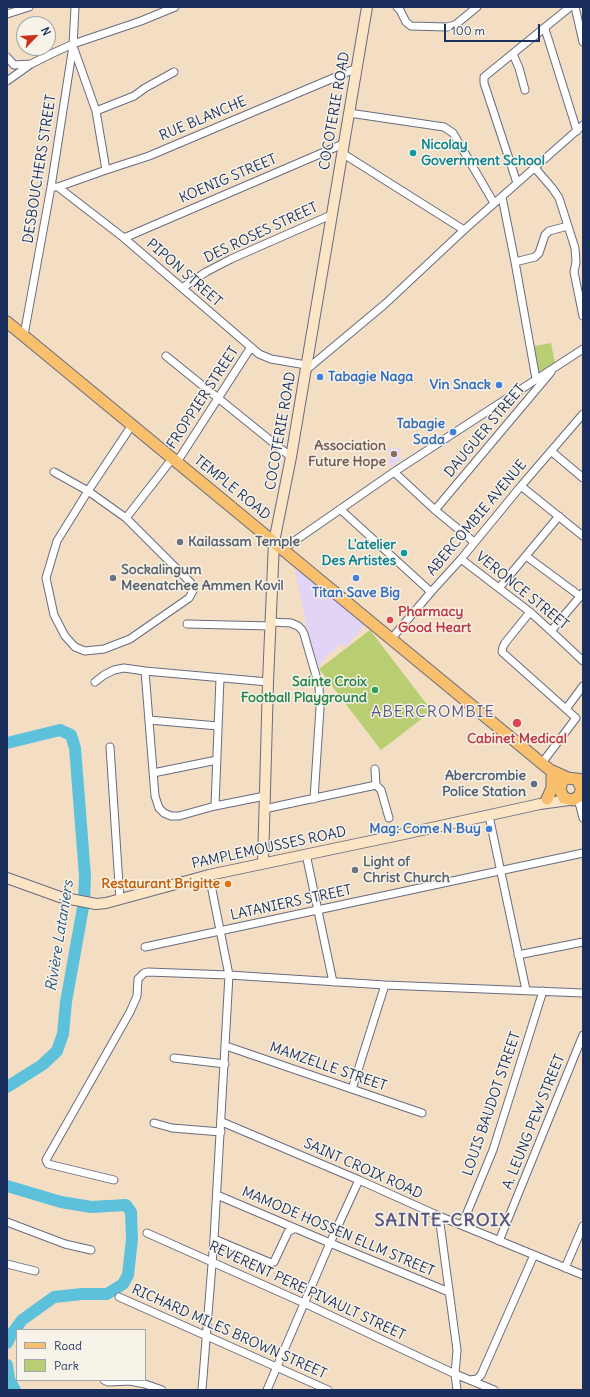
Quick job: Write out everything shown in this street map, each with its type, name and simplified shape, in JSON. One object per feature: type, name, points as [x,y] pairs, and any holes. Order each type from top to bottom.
[{"type":"main road","name":"TEMPLE ROAD","points":[[7,322],[174,461],[392,638],[548,770],[564,798],[577,796]]},
{"type":"main road","name":"TEMPLE ROAD","points":[[548,770],[576,779]]},
{"type":"main road","points":[[544,801],[552,788],[548,770]]},
{"type":"main road","points":[[560,789],[562,782],[576,779],[582,788],[577,796]]},
{"type":"street","points":[[7,14],[29,7]]},
{"type":"street","name":"DESBOUCHERS STREET","points":[[24,335],[54,187],[73,45],[74,7]]},
{"type":"street","points":[[7,81],[31,64],[73,45],[141,21],[175,7]]},
{"type":"street","name":"COCOTERIE ROAD","points":[[263,863],[272,588],[291,457],[367,7]]},
{"type":"street","points":[[397,7],[406,22],[411,26],[447,27],[455,25],[477,7]]},
{"type":"street","points":[[517,183],[484,77],[545,29],[570,7]]},
{"type":"street","points":[[575,7],[583,40]]},
{"type":"street","points":[[545,29],[577,131]]},
{"type":"street","points":[[73,45],[96,110],[106,170]]},
{"type":"street","points":[[513,54],[526,90]]},
{"type":"street","points":[[7,57],[14,65],[31,64]]},
{"type":"street","name":"RUE BLANCHE","points":[[54,187],[149,156],[357,68]]},
{"type":"street","points":[[96,110],[134,96],[145,88],[174,72]]},
{"type":"street","points":[[349,113],[444,127],[453,133],[494,203]]},
{"type":"street","points":[[306,368],[385,304],[464,230],[583,125]]},
{"type":"street","points":[[342,149],[464,230]]},
{"type":"street","name":"KOENIG STREET","points":[[124,238],[342,149]]},
{"type":"street","points":[[535,168],[559,198],[568,226],[579,252],[574,272],[583,316]]},
{"type":"street","name":"PIPON STREET","points":[[54,187],[124,238],[259,354],[271,359],[306,368]]},
{"type":"street","points":[[502,197],[536,379]]},
{"type":"street","name":"DES ROSES STREET","points":[[182,288],[206,272],[231,259],[331,215]]},
{"type":"street","points":[[515,262],[535,257],[539,253],[545,235],[549,231],[568,226]]},
{"type":"street","name":"FROPPIER STREET","points":[[126,518],[174,461],[218,399],[251,347]]},
{"type":"street","points":[[278,545],[340,509],[394,472],[583,349]]},
{"type":"street","points":[[166,356],[291,457]]},
{"type":"street","name":"DAUGUER STREET","points":[[435,510],[554,368]]},
{"type":"street","name":"ABERCOMBIE AVENUE","points":[[392,638],[461,559],[583,414]]},
{"type":"street","points":[[54,472],[88,491],[126,518],[191,583],[193,591],[189,598],[130,639],[104,649],[85,651],[75,647],[65,636],[54,615],[46,578],[58,541],[88,491],[132,425]]},
{"type":"street","points":[[551,451],[583,478]]},
{"type":"street","points":[[394,472],[435,510],[474,542]]},
{"type":"street","points":[[521,486],[583,536]]},
{"type":"street","points":[[340,509],[431,592]]},
{"type":"street","points":[[499,588],[559,516]]},
{"type":"street","points":[[526,556],[581,594],[551,631]]},
{"type":"street","name":"VERONCE STREET","points":[[461,559],[530,612],[583,661]]},
{"type":"street","points":[[530,612],[505,643],[502,652],[575,717],[575,720],[548,770]]},
{"type":"street","points":[[187,624],[290,623],[298,626],[302,630],[319,686],[320,697],[314,799]]},
{"type":"street","points":[[94,682],[104,675],[120,668],[268,682]]},
{"type":"street","points":[[145,671],[155,796],[159,808],[164,813],[171,816],[179,816],[215,806],[264,796]]},
{"type":"street","points":[[215,806],[220,678]]},
{"type":"street","points":[[566,708],[583,686]]},
{"type":"street","points":[[149,720],[218,726]]},
{"type":"street","points":[[110,747],[120,900]]},
{"type":"street","points":[[153,773],[217,760]]},
{"type":"street","points":[[375,770],[376,785],[381,790],[389,818]]},
{"type":"street","points":[[264,809],[376,785]]},
{"type":"street","points":[[544,801],[560,789]]},
{"type":"street","points":[[577,796],[583,818]]},
{"type":"street","name":"PAMPLEMOUSSES ROAD","points":[[7,878],[60,897],[96,904],[120,900],[209,875],[489,816],[544,801],[577,796]]},
{"type":"street","points":[[489,816],[526,990]]},
{"type":"street","name":"LATANIERS STREET","points":[[144,947],[221,932],[583,853]]},
{"type":"street","points":[[306,854],[333,982]]},
{"type":"street","points":[[202,1390],[222,1122],[229,975],[209,875]]},
{"type":"street","points":[[518,955],[583,942]]},
{"type":"street","points":[[114,1180],[48,1164],[46,1161],[130,1012],[137,996],[138,979],[144,973],[229,975],[385,985],[583,993]]},
{"type":"street","points":[[352,1089],[385,985]]},
{"type":"street","name":"LOUIS BAUDOT STREET","points":[[462,1225],[493,1150],[543,991]]},
{"type":"street","name":"A. LEUNG PEW STREET","points":[[500,1241],[583,1035]]},
{"type":"street","name":"MAMZELLE STREET","points":[[226,1046],[422,1114]]},
{"type":"street","points":[[174,1058],[225,1064]]},
{"type":"street","points":[[154,1122],[172,1128],[221,1132]]},
{"type":"street","name":"SAINT CROIX ROAD","points":[[222,1122],[359,1180],[439,1216],[583,1275]]},
{"type":"street","points":[[267,1390],[359,1180]]},
{"type":"street","name":"MAMODE HOSSEN ELLM STREET","points":[[217,1195],[330,1244],[449,1292]]},
{"type":"street","points":[[439,1216],[457,1350],[455,1374],[457,1390]]},
{"type":"street","points":[[7,1222],[66,1244],[91,1250]]},
{"type":"street","points":[[565,1268],[583,1226]]},
{"type":"street","points":[[214,1239],[271,1263],[274,1262],[288,1232],[293,1229],[298,1230]]},
{"type":"street","name":"REVERENT PERE PIVAULT STREET","points":[[148,1233],[304,1303],[455,1374],[494,1390]]},
{"type":"street","points":[[470,1380],[477,1379],[481,1375],[534,1255]]},
{"type":"street","points":[[7,1264],[35,1271]]},
{"type":"street","name":"RICHARD MILES BROWN STREET","points":[[119,1297],[328,1390]]},
{"type":"street","points":[[106,1381],[130,1381],[162,1390]]},
{"type":"shaded area","name":"Association Future Hope","points":[[400,448],[401,459],[390,468],[388,449]]},
{"type":"shaded area","points":[[298,568],[366,623],[348,645],[347,644],[345,647],[340,644],[332,653],[330,652],[316,670],[295,572]]},
{"type":"green space","points":[[551,343],[555,363],[539,372],[534,346]]},
{"type":"green space","name":"Sainte Croix Football Playground","points":[[370,630],[432,711],[381,750],[319,669]]},
{"type":"waterway","name":"Rivière Lataniers","points":[[7,743],[60,730],[71,735],[75,748],[85,876],[84,902],[66,1002],[63,1034],[57,1051],[42,1065],[7,1087]]},
{"type":"waterway","name":"Rivière Lataniers","points":[[7,1186],[61,1202],[91,1207],[126,1205],[131,1212],[132,1239],[128,1275],[123,1284],[107,1294],[82,1294],[54,1297],[22,1320],[7,1343]]},
{"type":"waterway","name":"Rivière Lataniers","points":[[7,1365],[9,1379],[15,1390]]},
{"type":"place","name":"Nicolay Government School","points":[[413,153]]},
{"type":"place","name":"Tabagie Naga","points":[[320,377]]},
{"type":"place","name":"Vin Snack","points":[[499,385]]},
{"type":"place","name":"Tabagie Sada","points":[[453,432]]},
{"type":"place","name":"Association Future Hope","points":[[394,454]]},
{"type":"place","name":"Kailassam Temple","points":[[180,542]]},
{"type":"place","name":"L'atelier Des Artistes","points":[[404,553]]},
{"type":"place","name":"Sockalingum Meenatchee Ammen Kovil","points":[[113,578]]},
{"type":"place","name":"Titan Save Big","points":[[356,578]]},
{"type":"place","name":"Pharmacy Good Heart","points":[[390,620]]},
{"type":"place","name":"Sainte Croix Football Playground","points":[[375,690]]},
{"type":"place","name":"Cabinet Medical","points":[[517,723]]},
{"type":"place","name":"Abercrombie Police Station","points":[[534,784]]},
{"type":"place","name":"Mag: Come N Buy","points":[[489,829]]},
{"type":"place","name":"Light of Christ Church","points":[[355,870]]},
{"type":"place","name":"Restaurant Brigitte","points":[[228,884]]},
{"type":"district","name":"ABERCROMBIE","points":[[433,712]]},
{"type":"district","name":"SAINTE-CROIX","points":[[443,1221]]}]
